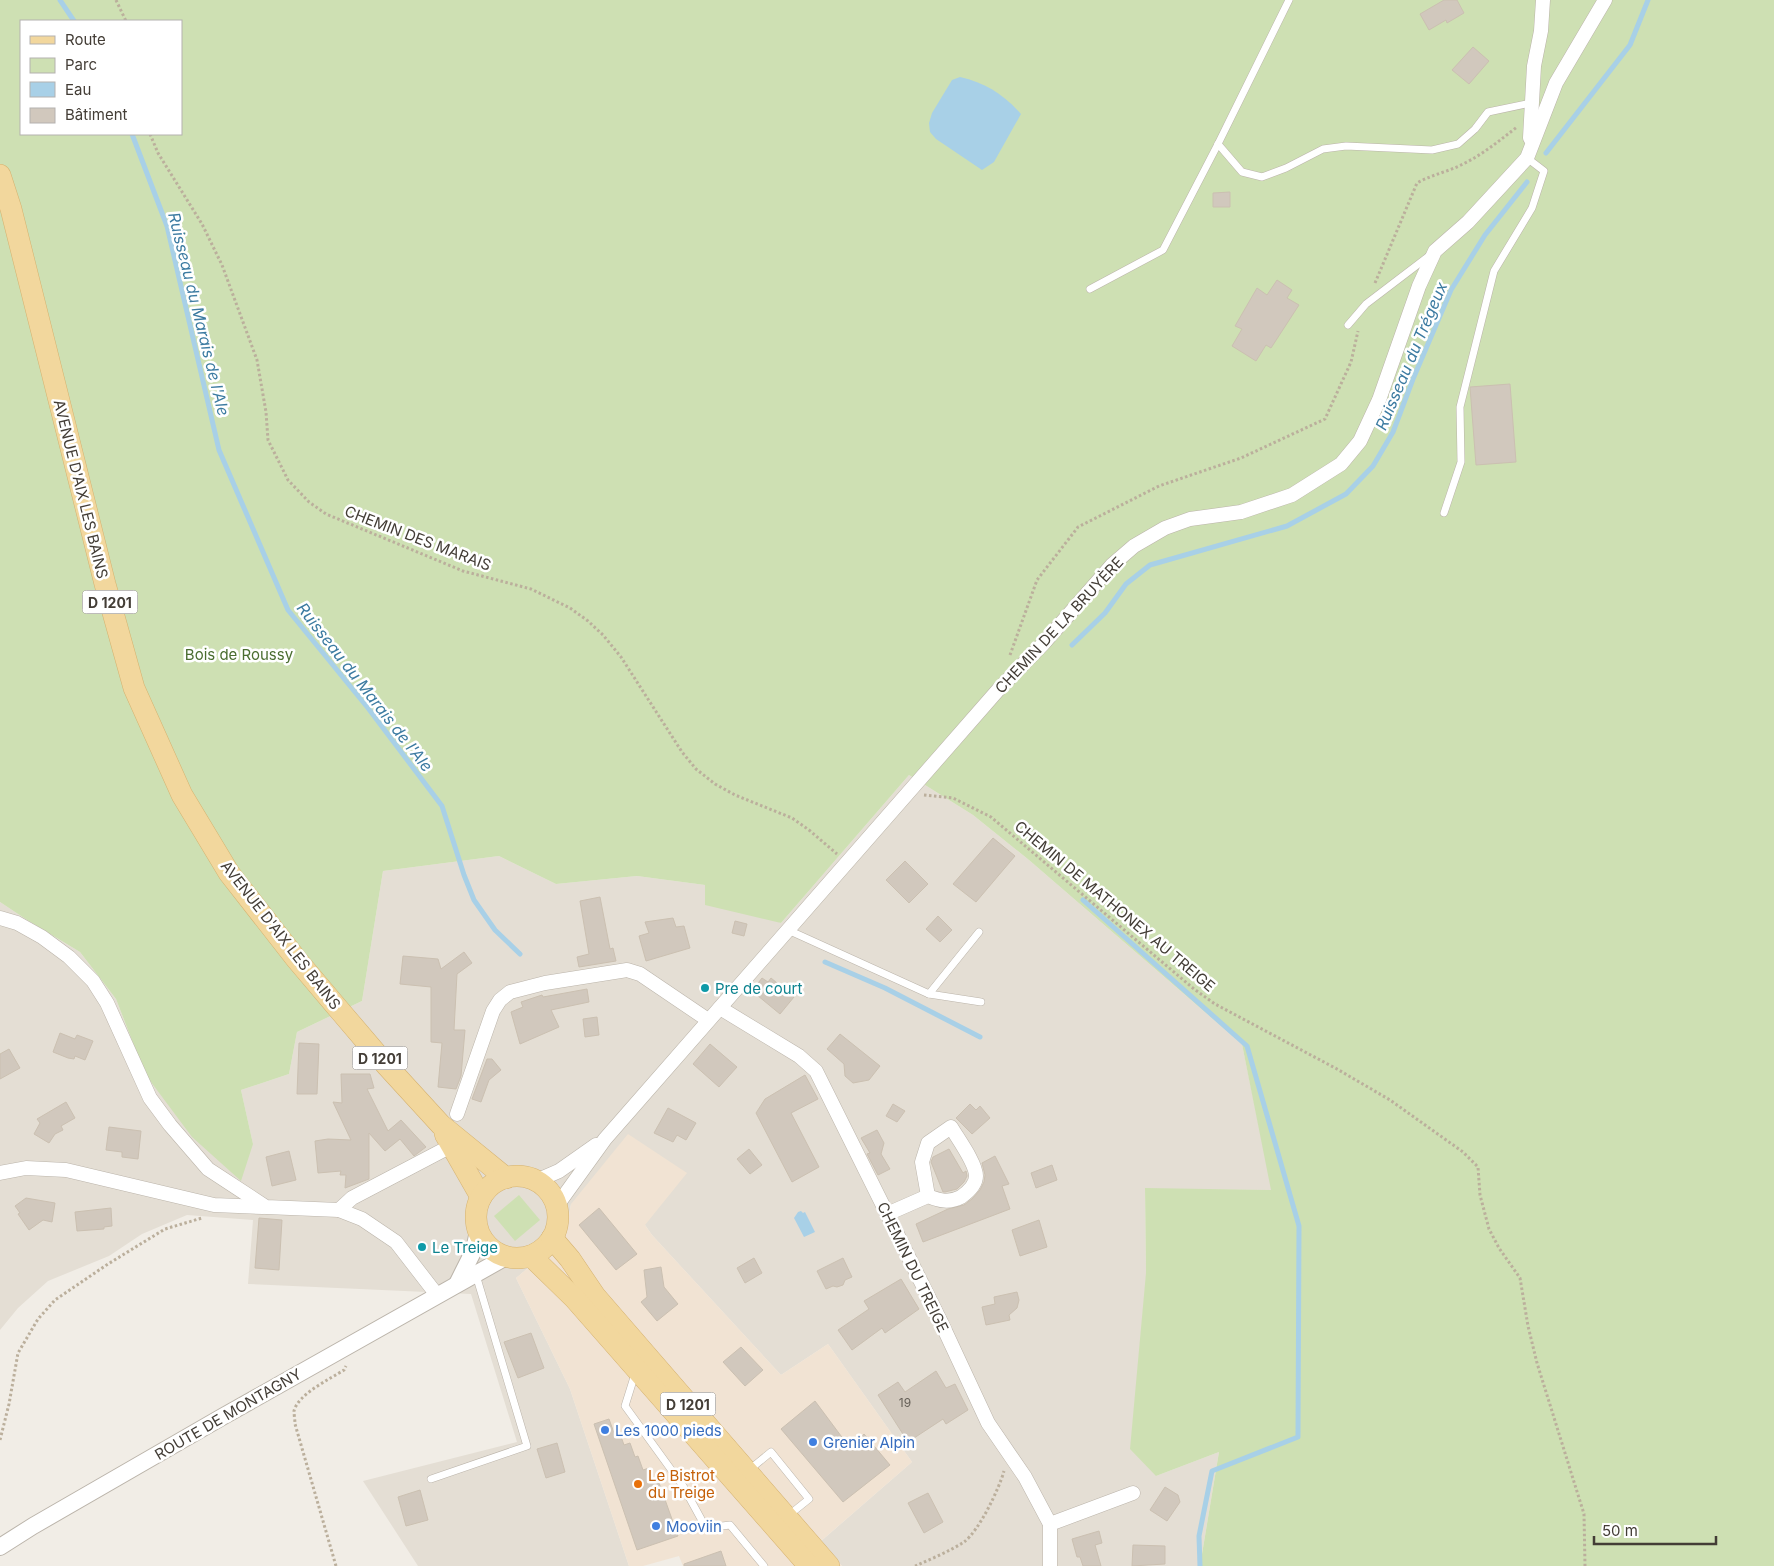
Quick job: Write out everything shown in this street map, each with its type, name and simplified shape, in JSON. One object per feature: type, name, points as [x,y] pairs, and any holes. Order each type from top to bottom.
[{"type":"main road","name":"AVENUE D'AIX LES BAINS","points":[[0,175],[11,209],[103,575],[134,688],[182,795],[229,873],[297,960],[387,1066],[449,1119]]},
{"type":"main road","name":"D 1201","points":[[449,1119],[451,1146],[481,1197]]},
{"type":"main road","name":"D 1201","points":[[449,1119],[506,1178]]},
{"type":"main road","points":[[517,1176],[536,1181],[548,1190],[558,1213],[557,1226],[552,1238],[539,1252],[530,1256],[506,1257],[494,1252],[484,1242],[478,1231],[476,1219],[481,1197],[488,1188],[506,1178],[517,1176]]},
{"type":"main road","name":"D 1201","points":[[552,1238],[570,1259],[595,1296],[830,1566]]},
{"type":"main road","name":"D 1201","points":[[530,1256],[575,1299],[809,1566]]},
{"type":"street","points":[[1527,158],[1531,128],[1534,66],[1541,31],[1543,0]]},
{"type":"street","name":"CHEMIN DE LA BRUYÈRE","points":[[605,1138],[998,690],[1043,644],[1112,565],[1134,546],[1165,528],[1190,519],[1241,512],[1292,495],[1341,464],[1360,441],[1379,400],[1419,286],[1435,251],[1468,222],[1527,158],[1556,83],[1605,0]]},
{"type":"street","points":[[0,918],[17,923],[42,937],[69,957],[93,982],[107,1003],[150,1098],[170,1125],[208,1169],[266,1207]]},
{"type":"street","points":[[449,1119],[493,1011],[500,1000],[510,992],[545,983],[627,970],[640,974],[708,1020]]},
{"type":"street","name":"CHEMIN DU TREIGE","points":[[720,1008],[799,1056],[816,1071],[940,1320],[988,1423],[1025,1477],[1050,1524],[1050,1566]]},
{"type":"street","points":[[887,1214],[928,1196],[949,1202],[962,1196],[972,1188],[976,1177],[974,1167],[951,1127],[928,1143],[922,1162],[928,1196]]},
{"type":"street","points":[[536,1181],[559,1172],[605,1138]]},
{"type":"street","points":[[556,1207],[605,1138]]},
{"type":"street","points":[[339,1210],[352,1198],[451,1146]]},
{"type":"street","points":[[0,1173],[26,1168],[66,1170],[214,1205],[339,1210],[362,1219],[396,1242],[437,1295]]},
{"type":"street","points":[[457,1284],[474,1250],[478,1231]]},
{"type":"street","name":"ROUTE DE MONTAGNY","points":[[0,1547],[33,1526],[506,1257]]},
{"type":"street","points":[[1050,1524],[1133,1493]]},
{"type":"lane","points":[[1090,289],[1163,250],[1289,0]]},
{"type":"lane","points":[[1218,144],[1242,172],[1262,177],[1286,168],[1323,149],[1346,146],[1432,150],[1458,144],[1475,129],[1488,112],[1531,110]]},
{"type":"lane","points":[[1444,513],[1461,462],[1460,408],[1494,271],[1532,208],[1544,171],[1527,158]]},
{"type":"lane","points":[[1348,325],[1366,304],[1435,251]]},
{"type":"lane","points":[[788,929],[929,994],[981,1002]]},
{"type":"lane","points":[[929,994],[979,932]]},
{"type":"lane","points":[[431,1479],[528,1446],[476,1274]]},
{"type":"lane","points":[[636,1368],[625,1406],[684,1486],[706,1528],[730,1525],[764,1566]]},
{"type":"lane","points":[[747,1472],[771,1452],[809,1499],[787,1517]]},
{"type":"path","points":[[116,0],[126,20]]},
{"type":"path","points":[[1007,663],[1037,580],[1078,527],[1159,486],[1241,458],[1325,419],[1352,362],[1360,319],[1417,183],[1430,176],[1459,167],[1480,156],[1531,110]]},
{"type":"path","name":"CHEMIN DES MARAIS","points":[[150,135],[158,153],[202,224],[222,265],[257,360],[266,412],[268,440],[288,480],[309,502],[326,514],[463,571],[531,589],[570,608],[603,635],[621,657],[682,752],[696,768],[715,784],[735,795],[792,818],[847,862]]},
{"type":"path","name":"CHEMIN DE MATHONEX AU TREIGE","points":[[910,790],[920,795],[953,798],[991,817],[1194,989],[1215,1004],[1390,1100],[1463,1152],[1478,1168],[1480,1195],[1489,1229],[1520,1278],[1528,1326],[1537,1363],[1584,1514],[1585,1566]]},
{"type":"path","points":[[0,1440],[9,1404],[18,1353],[38,1319],[55,1300],[108,1264],[165,1229],[203,1218]]},
{"type":"path","points":[[336,1566],[295,1424],[294,1412],[307,1394],[344,1370],[349,1358],[348,1346]]},
{"type":"path","points":[[915,1566],[964,1542],[975,1532],[1001,1483],[1009,1454]]},
{"type":"shaded area","points":[[909,775],[973,815],[1029,860],[1242,1044],[1272,1190],[1145,1189],[1146,1273],[1156,1476],[1219,1452],[1200,1566],[842,1566],[820,1542],[912,1462],[828,1344],[781,1375],[652,1235],[645,1225],[571,1204],[565,1237],[516,1278],[570,1389],[629,1566],[418,1566],[363,1481],[517,1442],[471,1294],[248,1284],[253,1220],[187,1215],[142,1234],[109,1256],[48,1281],[18,1308],[0,1330],[0,902],[80,952],[116,999],[145,1074],[253,1144],[241,1090],[289,1074],[297,1032],[362,1001],[383,871],[499,856],[556,884],[637,876],[705,885],[781,923]]},
{"type":"shaded area","points":[[628,1134],[687,1173],[645,1225],[652,1235],[781,1375],[828,1344],[912,1462],[821,1541],[842,1566],[683,1566],[679,1556],[643,1566],[629,1566],[570,1389],[516,1278],[565,1237],[571,1204]]},
{"type":"green space","name":"Bois de Roussy","points":[[0,0],[1774,0],[1774,1566],[1200,1566],[1219,1452],[1156,1476],[1130,1449],[1146,1273],[1145,1188],[1271,1190],[1242,1044],[1029,860],[973,815],[909,775],[781,923],[705,905],[705,885],[637,876],[556,884],[499,856],[383,871],[362,1001],[297,1032],[289,1074],[241,1090],[253,1144],[241,1181],[192,1137],[145,1074],[116,999],[80,952],[0,902]]},
{"type":"green space","points":[[519,1195],[540,1220],[515,1241],[494,1216]]},
{"type":"water","points":[[960,77],[978,82],[994,90],[1021,114],[994,162],[982,170],[936,139],[930,132],[929,123],[932,113],[952,80]]},
{"type":"water","points":[[801,1211],[805,1212],[815,1232],[804,1237],[794,1218]]},
{"type":"building","points":[[1444,0],[1457,0],[1464,13],[1447,23],[1446,20],[1429,30],[1420,14]]},
{"type":"building","points":[[1473,47],[1489,61],[1469,84],[1452,70]]},
{"type":"building","points":[[1230,192],[1230,207],[1213,207],[1213,193]]},
{"type":"building","points":[[1277,280],[1292,290],[1287,298],[1299,305],[1271,348],[1266,345],[1256,361],[1232,346],[1242,329],[1235,326],[1257,288],[1267,295]]},
{"type":"building","points":[[1510,384],[1516,462],[1476,465],[1470,387]]},
{"type":"building","points":[[993,838],[1015,856],[976,902],[953,884]]},
{"type":"building","points":[[905,861],[928,884],[909,903],[886,880]]},
{"type":"building","points":[[600,897],[610,949],[613,948],[616,961],[579,967],[577,957],[589,954],[580,901]]},
{"type":"building","points":[[938,916],[952,930],[940,942],[926,929]]},
{"type":"building","points":[[673,918],[676,927],[684,926],[690,948],[646,961],[639,936],[649,933],[645,922]]},
{"type":"building","points":[[735,921],[747,924],[744,936],[732,933]]},
{"type":"building","points":[[464,952],[472,963],[457,974],[454,1030],[465,1030],[461,1076],[456,1089],[438,1087],[442,1043],[431,1042],[431,987],[400,984],[403,956],[438,959],[441,969]]},
{"type":"building","points":[[762,978],[768,982],[771,978],[794,997],[780,1014],[752,991]]},
{"type":"building","points":[[587,989],[589,1002],[551,1010],[559,1027],[520,1044],[511,1012],[523,1007],[521,1002],[542,995],[543,997]]},
{"type":"building","points":[[597,1017],[599,1035],[585,1037],[583,1019]]},
{"type":"building","points":[[60,1033],[75,1039],[77,1035],[93,1041],[85,1060],[75,1056],[74,1059],[68,1058],[53,1052]]},
{"type":"building","points":[[840,1034],[880,1066],[869,1080],[853,1083],[845,1076],[844,1064],[827,1049]]},
{"type":"building","points":[[299,1043],[319,1044],[317,1094],[297,1094]]},
{"type":"building","points":[[710,1044],[737,1067],[719,1087],[693,1064]]},
{"type":"building","points":[[9,1049],[20,1068],[0,1079],[0,1054]]},
{"type":"building","points":[[487,1059],[492,1059],[501,1070],[489,1080],[481,1102],[472,1099]]},
{"type":"building","points":[[341,1074],[370,1074],[374,1088],[367,1089],[388,1131],[401,1120],[426,1147],[414,1156],[400,1139],[385,1151],[369,1133],[369,1179],[345,1188],[346,1175],[340,1175],[341,1171],[318,1173],[315,1141],[328,1139],[351,1140],[333,1102],[342,1103]]},
{"type":"building","points":[[805,1075],[818,1099],[791,1113],[819,1167],[792,1182],[756,1113],[765,1099]]},
{"type":"building","points":[[66,1102],[75,1118],[61,1126],[63,1130],[55,1134],[49,1143],[34,1134],[40,1123],[37,1119]]},
{"type":"building","points":[[893,1104],[905,1111],[897,1122],[886,1116]]},
{"type":"building","points":[[970,1104],[976,1110],[980,1106],[990,1118],[972,1134],[956,1118]]},
{"type":"building","points":[[668,1108],[696,1123],[686,1140],[677,1135],[673,1142],[654,1133]]},
{"type":"building","points":[[109,1127],[141,1131],[138,1159],[122,1157],[122,1152],[106,1150]]},
{"type":"building","points":[[877,1130],[884,1143],[881,1154],[890,1169],[878,1175],[867,1154],[870,1153],[861,1138]]},
{"type":"building","points":[[749,1149],[762,1165],[750,1174],[737,1159]]},
{"type":"building","points":[[949,1149],[963,1173],[966,1171],[967,1176],[957,1189],[943,1192],[931,1162],[933,1157]]},
{"type":"building","points":[[289,1151],[296,1180],[272,1186],[266,1157]]},
{"type":"building","points":[[995,1156],[1009,1184],[1002,1186],[1010,1209],[923,1242],[916,1224],[948,1209],[964,1205],[972,1199],[984,1182],[985,1175],[982,1163]]},
{"type":"building","points":[[1052,1165],[1057,1180],[1036,1188],[1031,1173]]},
{"type":"building","points":[[26,1198],[55,1203],[52,1222],[43,1220],[29,1230],[15,1206]]},
{"type":"building","points":[[111,1208],[112,1226],[104,1227],[104,1229],[77,1231],[75,1212]]},
{"type":"building","points":[[599,1208],[637,1254],[616,1270],[579,1225]]},
{"type":"building","points":[[259,1218],[282,1220],[279,1270],[255,1268]]},
{"type":"building","points":[[1039,1220],[1047,1247],[1020,1256],[1012,1230]]},
{"type":"building","points":[[754,1258],[762,1273],[745,1283],[737,1268]]},
{"type":"building","points":[[843,1258],[852,1277],[845,1280],[843,1285],[826,1289],[817,1271]]},
{"type":"building","points":[[661,1267],[664,1287],[678,1304],[657,1321],[641,1302],[647,1297],[644,1270]]},
{"type":"building","points":[[901,1279],[919,1309],[885,1333],[882,1328],[852,1350],[838,1330],[869,1309],[864,1301]]},
{"type":"building","points":[[1017,1292],[1019,1300],[1017,1308],[1009,1315],[1010,1320],[986,1325],[982,1307],[995,1304],[994,1297]]},
{"type":"building","points":[[531,1333],[544,1368],[518,1378],[504,1342]]},
{"type":"building","points":[[741,1347],[763,1370],[745,1386],[723,1362]]},
{"type":"building","points":[[936,1371],[946,1388],[955,1384],[968,1410],[946,1424],[943,1419],[908,1442],[878,1395],[898,1382],[905,1392]]},
{"type":"building","points":[[815,1401],[850,1448],[864,1434],[890,1465],[843,1502],[781,1429]]},
{"type":"building","points":[[609,1419],[614,1433],[619,1431],[624,1445],[630,1443],[635,1457],[638,1456],[643,1470],[649,1468],[654,1482],[658,1480],[678,1536],[637,1550],[594,1424]]},
{"type":"building","points":[[557,1443],[565,1472],[546,1478],[537,1449]]},
{"type":"building","points":[[1165,1487],[1178,1495],[1180,1502],[1167,1521],[1150,1510]]},
{"type":"building","points":[[420,1490],[428,1520],[406,1526],[398,1497]]},
{"type":"building","points":[[928,1493],[943,1522],[924,1533],[908,1503]]},
{"type":"building","points":[[1099,1531],[1102,1543],[1095,1545],[1101,1566],[1083,1566],[1080,1557],[1077,1557],[1072,1539]]},
{"type":"building","points":[[1133,1545],[1165,1546],[1165,1564],[1132,1566]]},
{"type":"building","points":[[721,1551],[726,1566],[684,1566],[684,1564]]},
{"type":"waterway","name":"Ruisseau du Marais de l'Ale","points":[[60,0],[73,20]]},
{"type":"waterway","name":"Ruisseau du Trégeux","points":[[1546,153],[1630,45],[1648,0]]},
{"type":"waterway","name":"Ruisseau du Marais de l'Ale","points":[[132,135],[167,226],[219,450],[288,610],[368,708],[442,806],[474,900],[495,930],[520,954]]},
{"type":"waterway","name":"Ruisseau du Trégeux","points":[[1072,645],[1105,613],[1126,584],[1150,565],[1287,526],[1346,494],[1373,466],[1393,432],[1413,379],[1451,290],[1485,235],[1527,182]]},
{"type":"waterway","points":[[1083,900],[1247,1046],[1299,1226],[1298,1437],[1212,1471],[1199,1536],[1200,1566]]},
{"type":"waterway","points":[[825,962],[885,988],[980,1037]]},
{"type":"place","name":"Pre de court","points":[[705,988]]},
{"type":"place","name":"Le Treige","points":[[422,1247]]},
{"type":"place","name":"Les 1000 pieds","points":[[605,1430]]},
{"type":"place","name":"Grenier Alpin","points":[[813,1442]]},
{"type":"place","name":"Le Bistrot du Treige","points":[[638,1484]]},
{"type":"place","name":"Mooviin","points":[[656,1526]]}]
